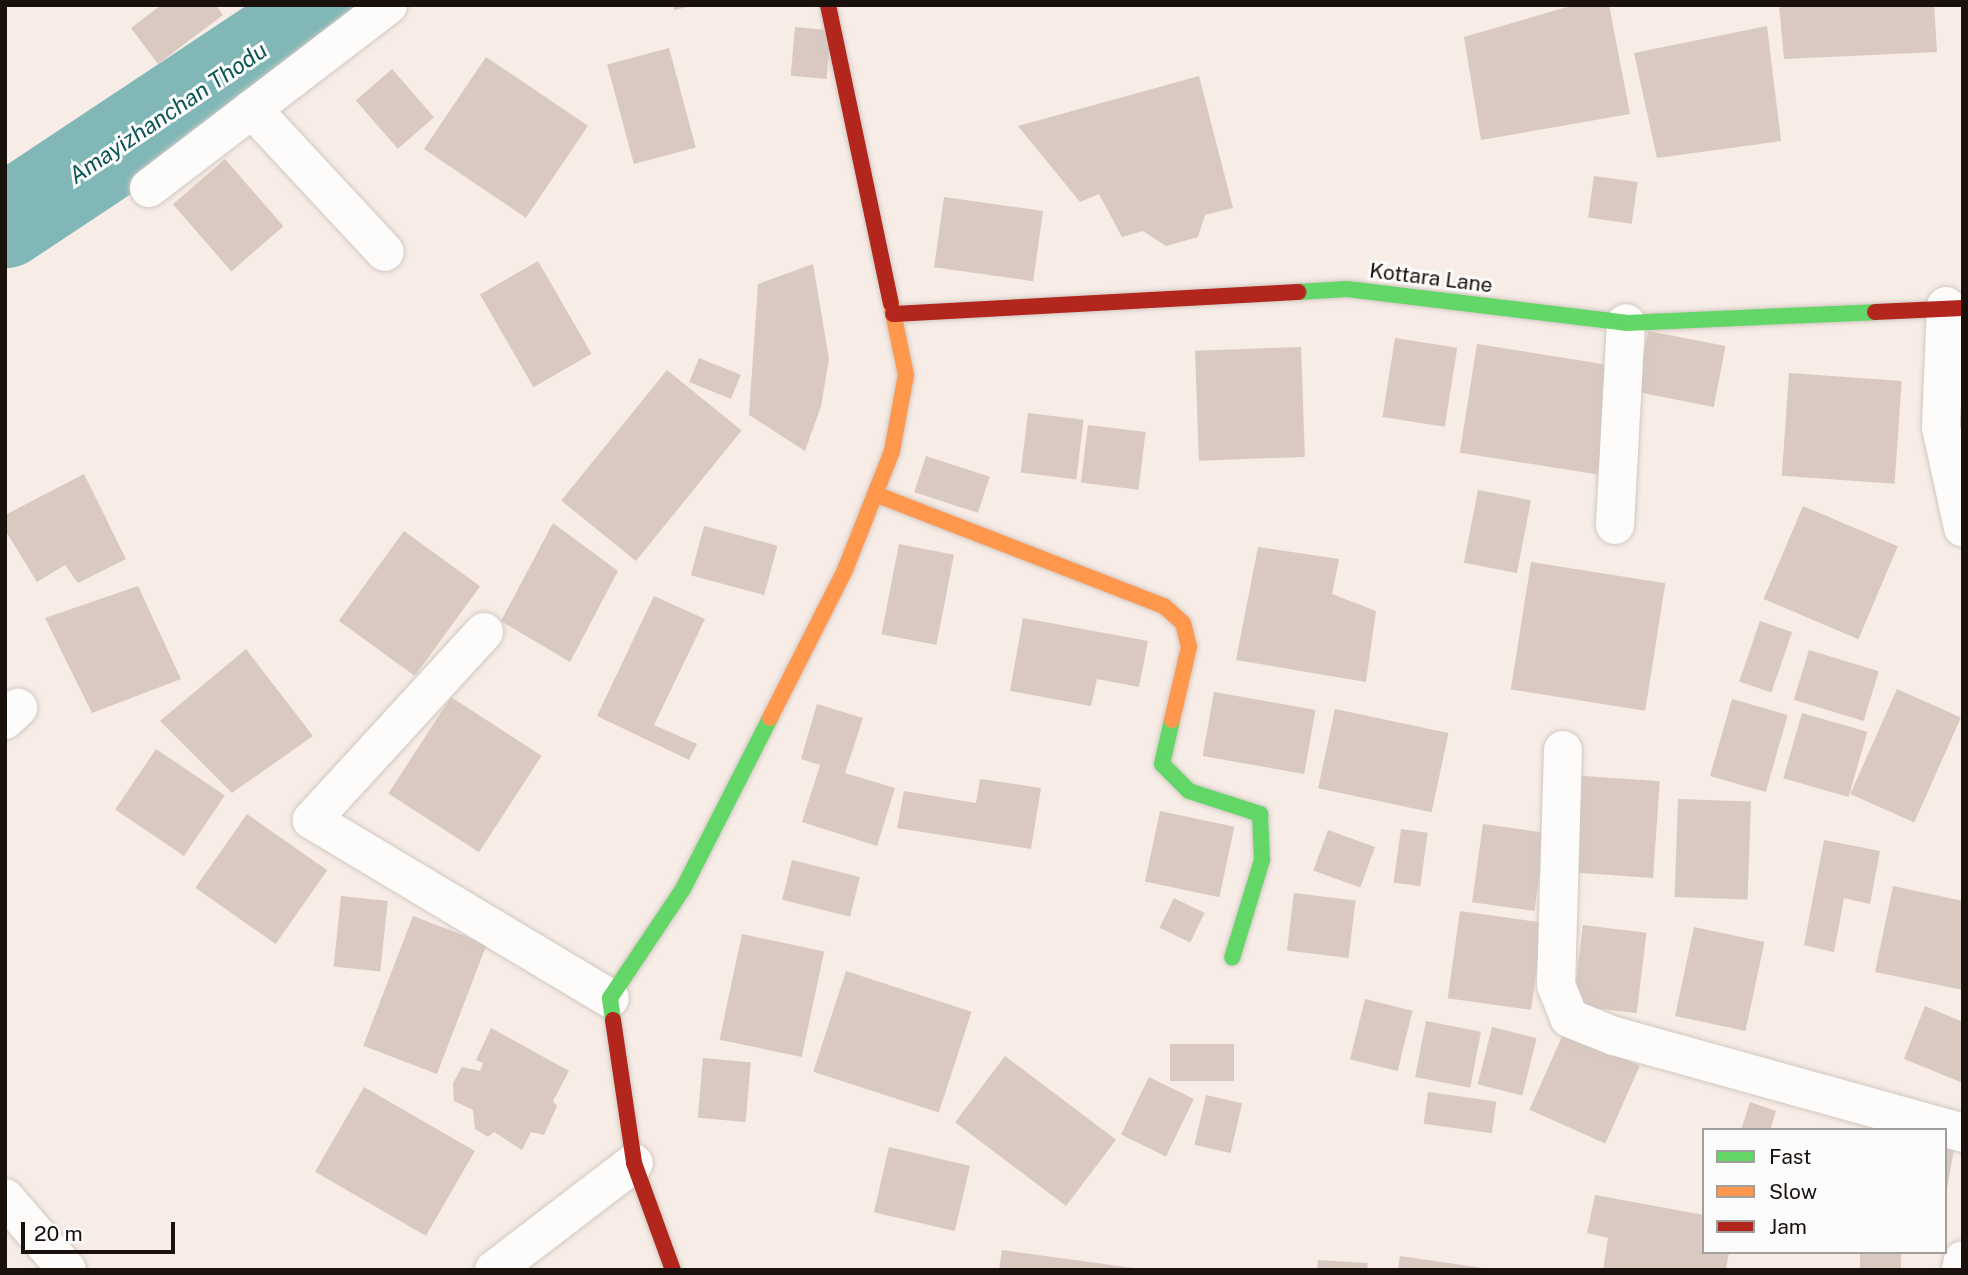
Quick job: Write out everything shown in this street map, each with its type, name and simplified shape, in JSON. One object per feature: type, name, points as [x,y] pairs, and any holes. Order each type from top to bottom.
[{"type":"street","points":[[149,187],[388,5]]},
{"type":"street","points":[[673,1270],[634,1163],[610,998],[683,889],[845,570],[892,451],[906,375],[828,5]]},
{"type":"street","points":[[252,109],[385,251]]},
{"type":"street","name":"Kottara Lane","points":[[893,314],[1347,289],[1626,323],[1954,307]]},
{"type":"street","points":[[1954,307],[1941,427],[1963,528]]},
{"type":"street","points":[[1615,525],[1626,323]]},
{"type":"street","points":[[875,494],[1164,606],[1182,624],[1189,647],[1162,764],[1189,791],[1260,814],[1262,860],[1232,958]]},
{"type":"street","points":[[484,632],[312,820],[610,998]]},
{"type":"street","points":[[1563,750],[1556,985],[1569,1018],[1614,1036],[1945,1128]]},
{"type":"street","points":[[494,1270],[634,1163]]},
{"type":"street","points":[[5,1198],[67,1270]]},
{"type":"street","points":[[1961,1270],[1963,1260]]},
{"type":"building","points":[[161,5],[216,5],[223,15],[158,64],[131,28]]},
{"type":"building","points":[[673,5],[692,5],[692,6],[674,10]]},
{"type":"building","points":[[1574,5],[1609,5],[1630,114],[1481,140],[1464,37]]},
{"type":"building","points":[[1779,5],[1934,5],[1937,52],[1784,59]]},
{"type":"building","points":[[1767,26],[1781,141],[1657,158],[1634,53]]},
{"type":"building","points":[[795,27],[831,30],[827,79],[791,76]]},
{"type":"building","points":[[669,48],[696,147],[634,164],[607,65]]},
{"type":"building","points":[[486,57],[588,126],[526,218],[424,149]]},
{"type":"building","points":[[392,69],[434,117],[398,149],[356,100]]},
{"type":"building","points":[[1199,76],[1233,208],[1205,215],[1198,237],[1166,246],[1143,231],[1122,237],[1099,194],[1080,202],[1018,126]]},
{"type":"building","points":[[225,159],[283,226],[231,271],[173,204]]},
{"type":"building","points":[[1594,176],[1638,182],[1632,224],[1588,218]]},
{"type":"building","points":[[944,197],[1043,211],[1033,281],[934,267]]},
{"type":"building","points":[[538,261],[592,354],[533,387],[480,294]]},
{"type":"building","points":[[813,264],[829,359],[821,406],[805,451],[749,415],[758,284]]},
{"type":"building","points":[[1648,331],[1726,346],[1714,407],[1636,392]]},
{"type":"building","points":[[1395,338],[1457,348],[1445,427],[1382,417]]},
{"type":"building","points":[[1477,344],[1615,366],[1598,475],[1460,453]]},
{"type":"building","points":[[1301,347],[1305,457],[1199,461],[1195,351]]},
{"type":"building","points":[[699,358],[741,375],[731,399],[689,382]]},
{"type":"building","points":[[667,370],[742,430],[636,561],[561,501]]},
{"type":"building","points":[[1789,373],[1902,381],[1895,484],[1782,476]]},
{"type":"building","points":[[1028,413],[1084,420],[1076,479],[1021,473]]},
{"type":"building","points":[[1088,425],[1146,432],[1138,490],[1081,483]]},
{"type":"building","points":[[926,456],[990,477],[978,513],[914,492]]},
{"type":"building","points":[[84,474],[126,559],[78,583],[65,565],[37,582],[5,530],[5,515]]},
{"type":"building","points":[[1478,490],[1531,500],[1517,573],[1464,563]]},
{"type":"building","points":[[1803,506],[1898,546],[1858,639],[1764,599]]},
{"type":"building","points":[[553,523],[618,571],[570,662],[501,621]]},
{"type":"building","points":[[704,526],[777,546],[764,595],[691,575]]},
{"type":"building","points":[[404,531],[480,586],[415,676],[339,621]]},
{"type":"building","points":[[899,544],[954,555],[936,645],[881,634]]},
{"type":"building","points":[[1258,547],[1339,559],[1332,594],[1376,611],[1366,682],[1236,660]]},
{"type":"building","points":[[1531,562],[1665,583],[1645,711],[1511,689]]},
{"type":"building","points":[[138,586],[181,679],[92,713],[45,618]]},
{"type":"building","points":[[654,596],[705,619],[654,725],[697,744],[689,760],[597,716]]},
{"type":"building","points":[[1023,618],[1148,641],[1139,687],[1097,679],[1091,706],[1010,691]]},
{"type":"building","points":[[1760,621],[1792,632],[1771,693],[1739,682]]},
{"type":"building","points":[[246,649],[313,736],[232,793],[160,721]]},
{"type":"building","points":[[1809,650],[1879,671],[1864,721],[1794,700]]},
{"type":"building","points":[[1897,689],[1961,717],[1914,823],[1850,794]]},
{"type":"building","points":[[1214,692],[1315,710],[1304,774],[1203,756]]},
{"type":"building","points":[[451,697],[542,756],[479,852],[388,793]]},
{"type":"building","points":[[1732,699],[1788,715],[1766,792],[1710,776]]},
{"type":"building","points":[[817,704],[863,718],[845,773],[895,788],[877,846],[802,822],[820,765],[801,759]]},
{"type":"building","points":[[1335,709],[1448,733],[1432,812],[1318,788]]},
{"type":"building","points":[[1802,713],[1867,732],[1849,797],[1783,778]]},
{"type":"building","points":[[156,749],[225,795],[184,856],[115,810]]},
{"type":"building","points":[[1570,775],[1660,781],[1653,878],[1563,872]]},
{"type":"building","points":[[980,779],[1041,788],[1031,849],[897,828],[904,791],[976,803]]},
{"type":"building","points":[[1678,799],[1751,802],[1748,899],[1675,897]]},
{"type":"building","points":[[1160,811],[1234,827],[1219,897],[1145,881]]},
{"type":"building","points":[[247,814],[327,870],[276,944],[195,888]]},
{"type":"building","points":[[1483,824],[1545,833],[1534,911],[1472,902]]},
{"type":"building","points":[[1401,829],[1428,833],[1420,886],[1393,882]]},
{"type":"building","points":[[1328,830],[1375,847],[1360,888],[1313,870]]},
{"type":"building","points":[[1824,840],[1880,851],[1870,904],[1844,898],[1834,952],[1804,945]]},
{"type":"building","points":[[792,860],[860,877],[850,917],[782,900]]},
{"type":"building","points":[[1893,886],[1963,901],[1963,990],[1875,972]]},
{"type":"building","points":[[1294,893],[1356,901],[1348,958],[1287,951]]},
{"type":"building","points":[[341,896],[388,901],[380,972],[334,967]]},
{"type":"building","points":[[1174,898],[1205,913],[1190,943],[1160,928]]},
{"type":"building","points":[[1460,911],[1543,923],[1531,1010],[1448,998]]},
{"type":"building","points":[[413,916],[487,944],[437,1074],[363,1046]]},
{"type":"building","points":[[1583,925],[1647,933],[1637,1013],[1573,1005]]},
{"type":"building","points":[[1694,927],[1764,942],[1746,1031],[1675,1016]]},
{"type":"building","points":[[742,934],[824,951],[802,1057],[720,1040]]},
{"type":"building","points":[[846,971],[972,1012],[939,1113],[813,1072]]},
{"type":"building","points":[[1365,999],[1413,1011],[1398,1071],[1350,1059]]},
{"type":"building","points":[[1925,1006],[1963,1022],[1963,1083],[1904,1059]]},
{"type":"building","points":[[1426,1021],[1481,1032],[1470,1088],[1415,1077]]},
{"type":"building","points":[[1492,1027],[1537,1038],[1522,1095],[1478,1084]]},
{"type":"building","points":[[491,1028],[569,1071],[553,1101],[557,1106],[544,1135],[531,1132],[522,1150],[494,1132],[488,1137],[475,1129],[473,1110],[454,1101],[453,1083],[462,1067],[480,1071],[483,1063],[476,1060]]},
{"type":"building","points":[[1564,1032],[1640,1066],[1605,1143],[1529,1110]]},
{"type":"building","points":[[1170,1044],[1234,1044],[1234,1081],[1170,1081]]},
{"type":"building","points":[[1005,1056],[1116,1140],[1066,1206],[955,1122]]},
{"type":"building","points":[[703,1058],[751,1062],[746,1122],[698,1118]]},
{"type":"building","points":[[1149,1077],[1194,1099],[1166,1156],[1121,1135]]},
{"type":"building","points":[[364,1087],[475,1151],[426,1236],[315,1172]]},
{"type":"building","points":[[1428,1092],[1496,1102],[1492,1133],[1424,1124]]},
{"type":"building","points":[[1206,1095],[1242,1103],[1231,1153],[1195,1145]]},
{"type":"building","points":[[1750,1102],[1776,1111],[1771,1128],[1742,1128]]},
{"type":"building","points":[[1947,1142],[1955,1143],[1947,1189]]},
{"type":"building","points":[[889,1147],[970,1166],[955,1231],[874,1212]]},
{"type":"building","points":[[1595,1195],[1702,1215],[1702,1254],[1729,1254],[1726,1270],[1603,1270],[1608,1238],[1587,1233]]},
{"type":"building","points":[[1002,1250],[1133,1268],[1133,1270],[999,1270]]},
{"type":"building","points":[[1860,1254],[1901,1254],[1901,1270],[1860,1270]]},
{"type":"building","points":[[1400,1256],[1483,1268],[1483,1270],[1398,1270]]},
{"type":"building","points":[[1318,1260],[1368,1263],[1367,1270],[1317,1270]]},
{"type":"waterway","name":"Amayizhanchan Thodu","points":[[5,221],[330,5]]},
{"type":"traffic: fast","points":[[1298,292],[1347,289],[1626,323],[1875,312]]},
{"type":"traffic: fast","points":[[613,1020],[610,998],[683,889],[770,718]]},
{"type":"traffic: fast","points":[[1172,720],[1162,764],[1189,791],[1260,814],[1262,860],[1232,958]]},
{"type":"traffic: slow","points":[[770,718],[845,570],[892,451],[906,375],[891,303]]},
{"type":"traffic: slow","points":[[875,494],[1164,606],[1183,623],[1189,647],[1172,720]]},
{"type":"traffic: jam","points":[[828,5],[891,303]]},
{"type":"traffic: jam","points":[[893,314],[1298,292]]},
{"type":"traffic: jam","points":[[1875,312],[1963,308]]},
{"type":"traffic: jam","points":[[613,1020],[634,1163],[673,1270]]}]
